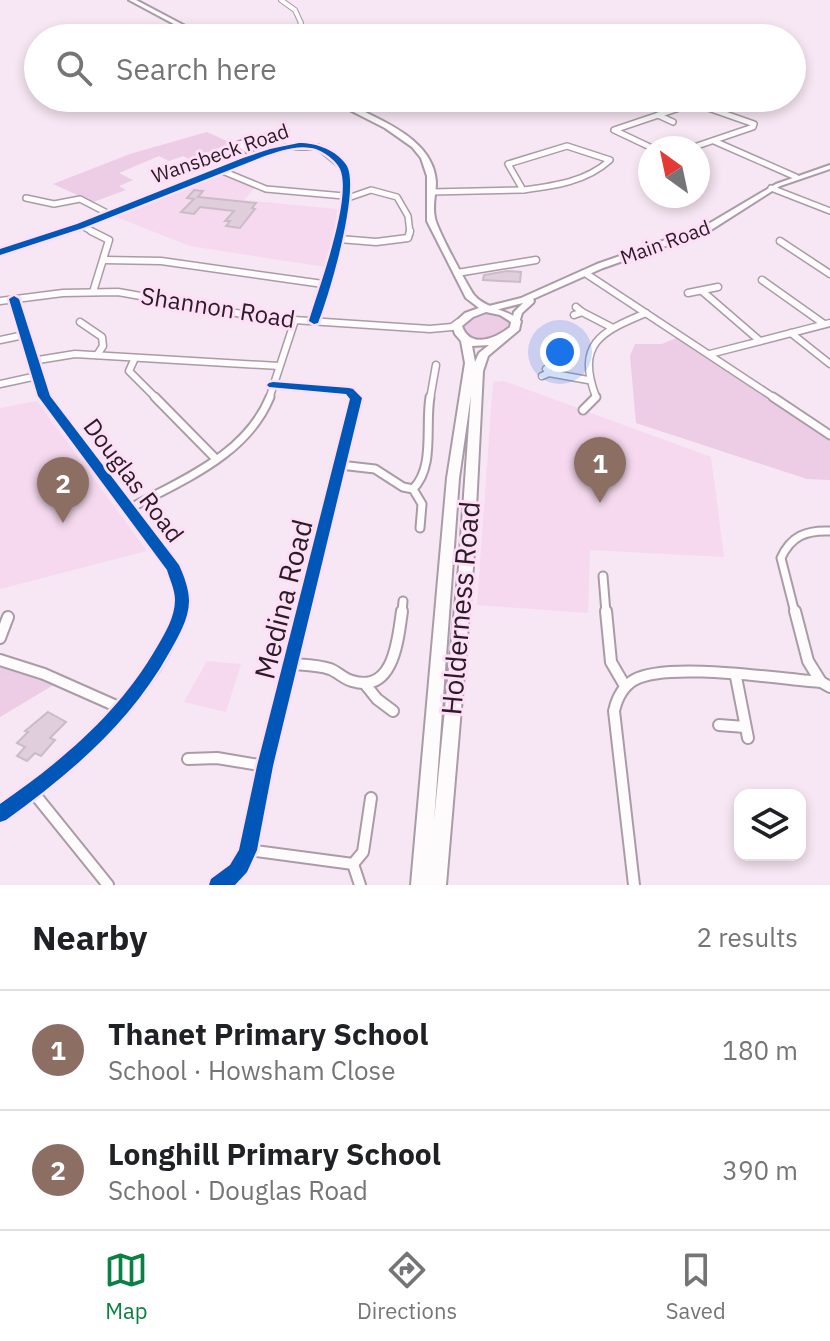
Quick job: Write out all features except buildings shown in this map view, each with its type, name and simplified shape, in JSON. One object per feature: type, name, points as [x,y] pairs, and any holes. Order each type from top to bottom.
[{"type":"highway","points":[[132,0],[178,24]]},
{"type":"highway","points":[[359,112],[386,125],[421,151],[430,170],[428,208],[431,221],[457,273],[471,298],[516,321]]},
{"type":"highway","points":[[462,320],[471,298]]},
{"type":"highway","points":[[462,320],[488,309]]},
{"type":"highway","name":"Holderness Road","points":[[420,885],[453,478],[470,363],[466,339],[458,331],[462,320]]},
{"type":"highway","name":"Holderness Road","points":[[437,885],[466,567],[478,371],[483,355],[512,332],[516,321]]},
{"type":"highway","points":[[466,339],[484,343],[501,340]]},
{"type":"main road","name":"Main Road","points":[[488,309],[513,304],[585,273],[708,228],[771,188],[830,167]]},
{"type":"main road","name":"Main Road","points":[[516,321],[518,312],[541,292]]},
{"type":"street","points":[[281,0],[295,10],[300,24]]},
{"type":"street","points":[[638,141],[614,130],[667,112]]},
{"type":"street","points":[[710,142],[753,127],[754,124],[724,112]]},
{"type":"street","points":[[658,115],[675,123]]},
{"type":"street","name":"Wansbeck Road","points":[[256,157],[239,144],[286,132]]},
{"type":"street","points":[[714,141],[796,177]]},
{"type":"street","name":"Wansbeck Road","points":[[0,252],[80,225],[256,157],[300,146],[316,146],[345,169],[339,239],[314,321]]},
{"type":"street","points":[[431,192],[473,194],[523,190],[587,176],[609,165],[610,160],[567,146],[513,160],[508,164],[523,190]]},
{"type":"street","points":[[220,170],[266,189],[344,197],[371,190],[397,197],[408,213],[408,238],[376,242],[339,239]]},
{"type":"street","points":[[771,188],[830,211]]},
{"type":"street","points":[[26,198],[54,204],[80,199],[109,214]]},
{"type":"street","points":[[80,225],[109,240],[93,292]]},
{"type":"street","points":[[780,241],[786,248],[830,274]]},
{"type":"street","points":[[457,273],[534,258],[543,264]]},
{"type":"street","points":[[104,260],[161,261],[323,284]]},
{"type":"street","points":[[585,273],[830,435]]},
{"type":"street","points":[[764,284],[827,324]]},
{"type":"street","points":[[688,293],[718,287]]},
{"type":"street","points":[[702,291],[760,341]]},
{"type":"street","name":"Shannon Road","points":[[0,301],[93,292],[144,295],[229,314],[295,320],[437,329],[452,327],[462,320]]},
{"type":"street","name":"Douglas Road","points":[[0,814],[76,758],[123,709],[154,668],[178,621],[182,598],[174,569],[44,396],[14,299]]},
{"type":"street","points":[[577,312],[611,327]]},
{"type":"street","points":[[583,410],[596,397],[585,365],[589,350],[611,327],[646,313]]},
{"type":"street","points":[[129,509],[215,458],[252,429],[273,385],[295,320]]},
{"type":"street","points":[[80,322],[102,337],[103,346],[97,355]]},
{"type":"street","points":[[710,354],[827,324]]},
{"type":"street","name":"Shannon Road","points":[[437,329],[466,339]]},
{"type":"street","points":[[791,333],[830,364]]},
{"type":"street","points":[[0,340],[24,335]]},
{"type":"street","points":[[32,361],[75,354],[279,366]]},
{"type":"street","points":[[135,358],[129,371],[215,458]]},
{"type":"street","points":[[413,489],[422,482],[427,464],[426,425],[437,370]]},
{"type":"street","points":[[546,372],[588,380]]},
{"type":"street","points":[[0,384],[37,376]]},
{"type":"street","name":"Medina Road","points":[[218,885],[229,880],[243,863],[248,850],[265,766],[356,398],[354,394],[273,385]]},
{"type":"street","points":[[340,465],[375,469],[403,487],[413,489],[422,504],[420,528]]},
{"type":"street","points":[[826,684],[808,661],[781,558],[794,535],[814,530],[830,531]]},
{"type":"street","points":[[603,576],[611,662],[625,686]]},
{"type":"street","points":[[365,684],[379,682],[386,675],[405,606]]},
{"type":"street","points":[[0,638],[8,617]]},
{"type":"street","points":[[0,660],[44,674],[123,709]]},
{"type":"street","points":[[292,664],[328,668],[365,684],[393,711]]},
{"type":"street","points":[[634,885],[614,711],[617,695],[625,686],[656,672],[826,684]]},
{"type":"street","points":[[719,725],[747,733],[736,677]]},
{"type":"street","points":[[188,759],[217,758],[265,766]]},
{"type":"street","points":[[33,792],[108,885]]},
{"type":"street","points":[[353,864],[363,852],[371,798]]},
{"type":"street","points":[[248,850],[353,864]]},
{"type":"street","points":[[353,864],[360,885]]},
{"type":"shaded area","points":[[207,132],[231,143],[193,161],[183,156],[169,161],[159,156],[119,173],[133,180],[119,186],[126,190],[93,202],[53,184],[130,154]]},
{"type":"shaded area","points":[[217,173],[254,188],[244,200],[337,209],[334,241],[325,267],[190,246],[111,215]]},
{"type":"shaded area","points":[[486,312],[503,315],[511,321],[510,328],[488,338],[465,333],[464,323]]},
{"type":"shaded area","points":[[676,338],[830,440],[830,480],[807,479],[636,423],[630,356],[635,344],[662,344]]},
{"type":"shaded area","points":[[504,381],[711,457],[724,557],[590,550],[588,613],[477,605],[493,382]]},
{"type":"shaded area","points":[[37,401],[147,551],[0,589],[0,408]]},
{"type":"shaded area","points":[[207,661],[241,664],[226,712],[184,702]]},
{"type":"shaded area","points":[[0,662],[55,684],[0,717]]},
{"type":"cycle path","points":[[0,252],[80,226],[259,155],[286,147],[313,146],[338,161],[344,168],[347,180],[342,219],[314,321]]},
{"type":"cycle path","points":[[0,814],[72,760],[115,718],[151,671],[175,628],[182,605],[174,569],[44,396],[14,299]]},
{"type":"cycle path","points":[[218,885],[237,871],[248,850],[265,766],[356,398],[349,391],[273,385]]},
{"type":"place","name":"Thanet Primary School","points":[[600,503]]},
{"type":"place","name":"Longhill Primary School","points":[[63,523]]}]
